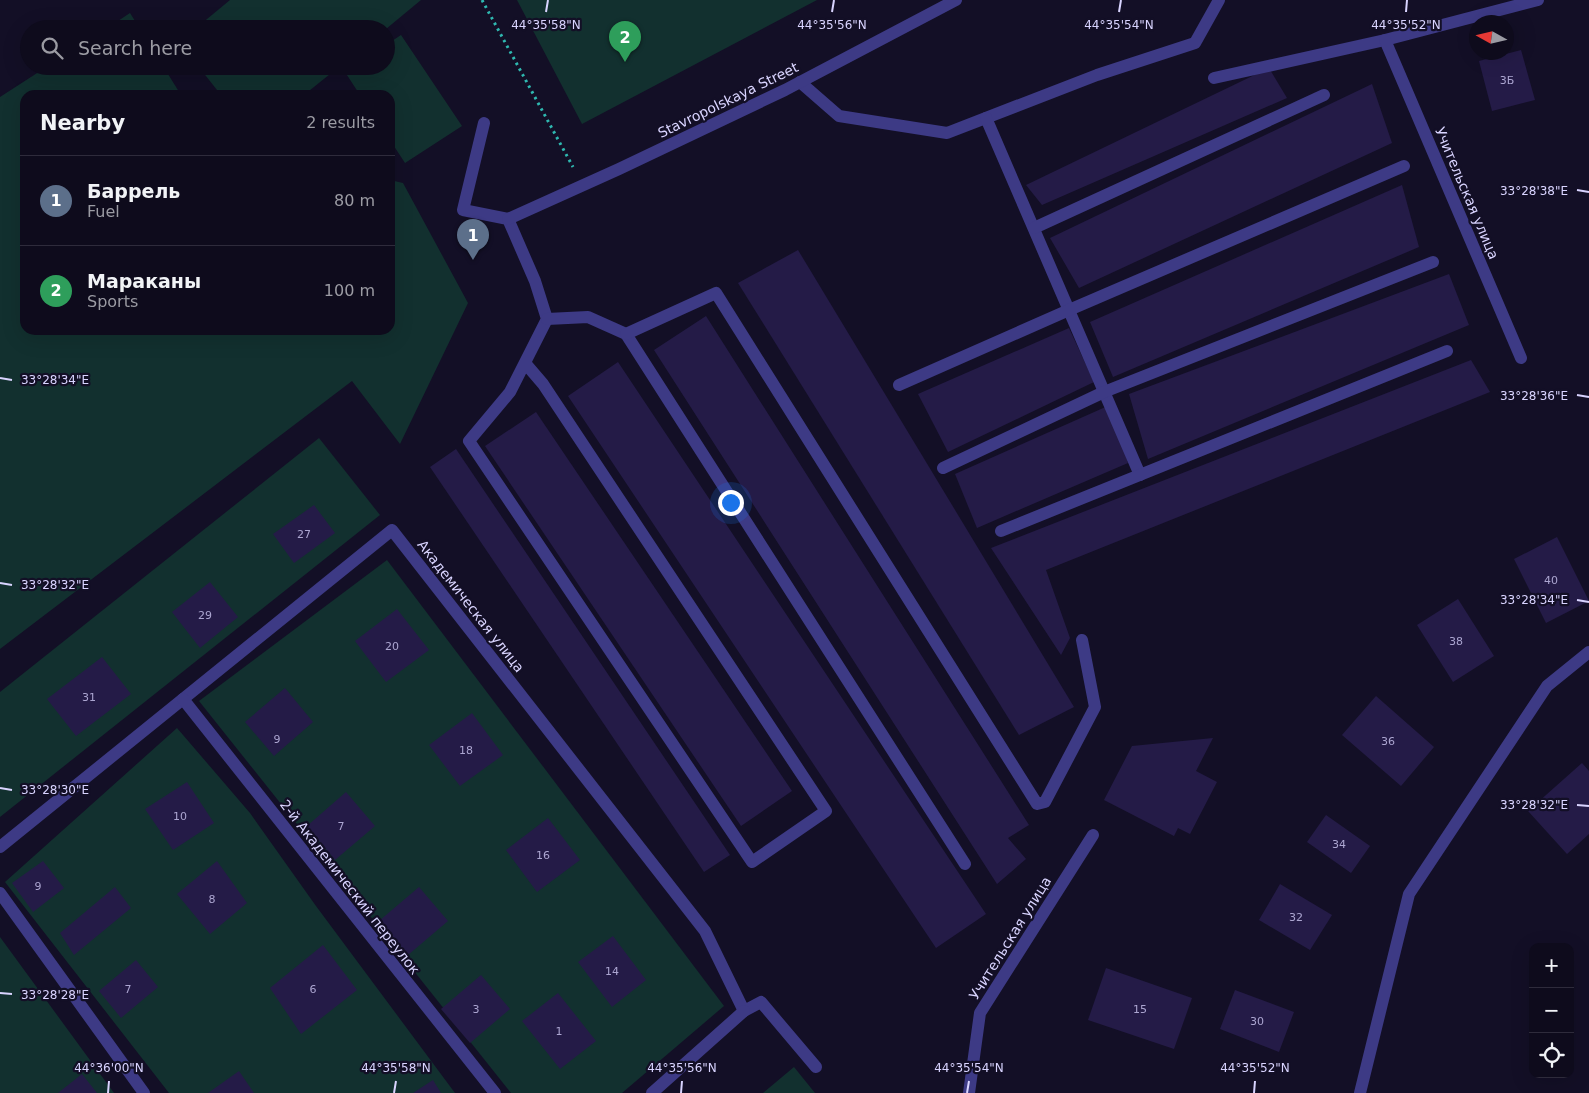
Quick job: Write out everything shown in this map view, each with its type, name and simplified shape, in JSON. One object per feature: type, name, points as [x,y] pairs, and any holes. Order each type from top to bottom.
[{"type":"street","name":"Stavropolskaya Street","points":[[508,220],[800,82],[956,0]]},
{"type":"street","points":[[800,82],[839,116],[946,133],[1098,75],[1195,43],[1219,0]]},
{"type":"street","points":[[1214,78],[1385,40],[1538,0]]},
{"type":"street","name":"Учительская улица","points":[[1385,40],[1521,358]]},
{"type":"street","points":[[1034,228],[1324,95]]},
{"type":"street","points":[[986,118],[1140,475]]},
{"type":"street","points":[[484,123],[463,210],[508,220],[535,281],[547,318],[510,392],[470,441],[752,862],[826,811],[549,392],[525,363]]},
{"type":"street","points":[[899,385],[1404,166]]},
{"type":"street","points":[[943,468],[1104,392],[1433,262]]},
{"type":"street","points":[[626,334],[716,293],[1037,804],[1045,802],[1095,707],[1082,640]]},
{"type":"street","points":[[547,318],[588,316],[626,334],[964,864]]},
{"type":"street","points":[[1001,531],[1447,351]]},
{"type":"street","name":"Академическая улица","points":[[0,847],[392,530],[705,931],[744,1011]]},
{"type":"street","points":[[1360,1093],[1408,894],[1546,686],[1589,652]]},
{"type":"street","name":"2-й Академический переулок","points":[[182,699],[495,1093]]},
{"type":"street","name":"Учительская улица","points":[[969,1093],[980,1013],[1093,835]]},
{"type":"street","points":[[0,892],[144,1093]]},
{"type":"street","points":[[652,1093],[744,1011],[761,1002],[816,1067]]},
{"type":"path","points":[[482,0],[583,185]]},
{"type":"green space","points":[[230,0],[421,0],[395,22],[395,20],[206,20]]},
{"type":"green space","points":[[517,0],[817,0],[582,124]]},
{"type":"green space","points":[[130,13],[134,20],[120,20]]},
{"type":"green space","points":[[401,35],[462,126],[405,163],[395,148],[395,90],[357,90],[347,75],[395,75],[395,39]]},
{"type":"green space","points":[[34,75],[169,75],[178,90],[20,90],[20,335],[395,335],[395,181],[403,183],[468,303],[400,444],[352,381],[0,649],[0,97]]},
{"type":"green space","points":[[205,75],[329,75],[310,90],[217,90]]},
{"type":"green space","points":[[319,438],[380,515],[0,817],[0,692]]},
{"type":"green space","points":[[387,560],[724,1006],[622,1093],[511,1093],[199,701]]},
{"type":"green space","points":[[177,728],[250,813],[316,906],[455,1093],[169,1093],[5,882]]},
{"type":"green space","points":[[0,937],[114,1093],[0,1093]]},
{"type":"green space","points":[[794,1067],[815,1093],[763,1093]]},
{"type":"building","points":[[1521,50],[1535,100],[1492,111],[1479,61],[1514,60],[1514,52]]},
{"type":"building","points":[[1269,68],[1287,98],[1042,205],[1026,185]]},
{"type":"building","points":[[1372,84],[1392,143],[1079,288],[1050,238]]},
{"type":"building","points":[[1402,185],[1419,247],[1113,377],[1090,322]]},
{"type":"building","points":[[798,250],[1074,707],[1019,735],[738,283]]},
{"type":"building","points":[[1449,274],[1469,325],[1148,459],[1129,394]]},
{"type":"building","points":[[706,316],[1029,825],[1008,838],[1026,859],[997,884],[654,350]]},
{"type":"building","points":[[1069,328],[1094,382],[948,452],[918,394]]},
{"type":"building","points":[[1471,360],[1490,392],[1046,570],[1070,638],[1061,655],[991,548]]},
{"type":"building","points":[[618,362],[986,914],[936,948],[568,396]]},
{"type":"building","points":[[1110,405],[1128,463],[977,528],[955,474]]},
{"type":"building","points":[[536,412],[792,791],[741,826],[485,446]]},
{"type":"building","points":[[456,449],[730,855],[704,872],[430,467]]},
{"type":"building","points":[[314,505],[335,533],[294,563],[273,534]]},
{"type":"building","points":[[1557,537],[1589,601],[1546,623],[1514,559]]},
{"type":"building","points":[[210,582],[238,617],[200,648],[172,612]]},
{"type":"building","points":[[1458,599],[1494,656],[1453,682],[1417,625]]},
{"type":"building","points":[[397,609],[429,650],[386,682],[355,641]]},
{"type":"building","points":[[102,657],[131,694],[76,736],[47,699]]},
{"type":"building","points":[[285,688],[313,722],[274,756],[245,722]]},
{"type":"building","points":[[1376,696],[1434,747],[1401,786],[1342,735]]},
{"type":"building","points":[[472,713],[503,755],[460,786],[429,745]]},
{"type":"building","points":[[1213,738],[1196,771],[1217,782],[1190,834],[1178,828],[1174,836],[1104,800],[1132,746]]},
{"type":"building","points":[[1582,763],[1589,771],[1589,834],[1567,854],[1528,811]]},
{"type":"building","points":[[187,782],[214,823],[173,850],[145,809]]},
{"type":"building","points":[[346,792],[375,826],[335,860],[307,826]]},
{"type":"building","points":[[1326,815],[1370,846],[1351,873],[1307,842]]},
{"type":"building","points":[[548,818],[580,860],[537,892],[506,850]]},
{"type":"building","points":[[43,861],[64,888],[33,912],[12,883]]},
{"type":"building","points":[[217,861],[247,903],[210,934],[177,894]]},
{"type":"building","points":[[1280,884],[1332,915],[1310,950],[1259,920]]},
{"type":"building","points":[[115,887],[131,908],[74,955],[60,933]]},
{"type":"building","points":[[419,887],[448,921],[408,955],[379,921]]},
{"type":"building","points":[[613,936],[646,980],[612,1007],[578,962]]},
{"type":"building","points":[[323,945],[357,990],[301,1034],[270,988]]},
{"type":"building","points":[[136,960],[158,987],[121,1018],[99,991]]},
{"type":"building","points":[[1106,968],[1192,998],[1174,1049],[1088,1020]]},
{"type":"building","points":[[481,975],[510,1009],[470,1043],[441,1009]]},
{"type":"building","points":[[1235,990],[1294,1012],[1279,1052],[1220,1029]]},
{"type":"building","points":[[558,993],[596,1041],[560,1069],[522,1021]]},
{"type":"building","points":[[239,1071],[254,1093],[208,1093]]},
{"type":"building","points":[[82,1074],[97,1093],[58,1093]]},
{"type":"building","points":[[433,1080],[441,1093],[413,1093]]},
{"type":"place","name":"Мараканы","points":[[625,62]]},
{"type":"place","name":"Баррель","points":[[473,260]]}]
